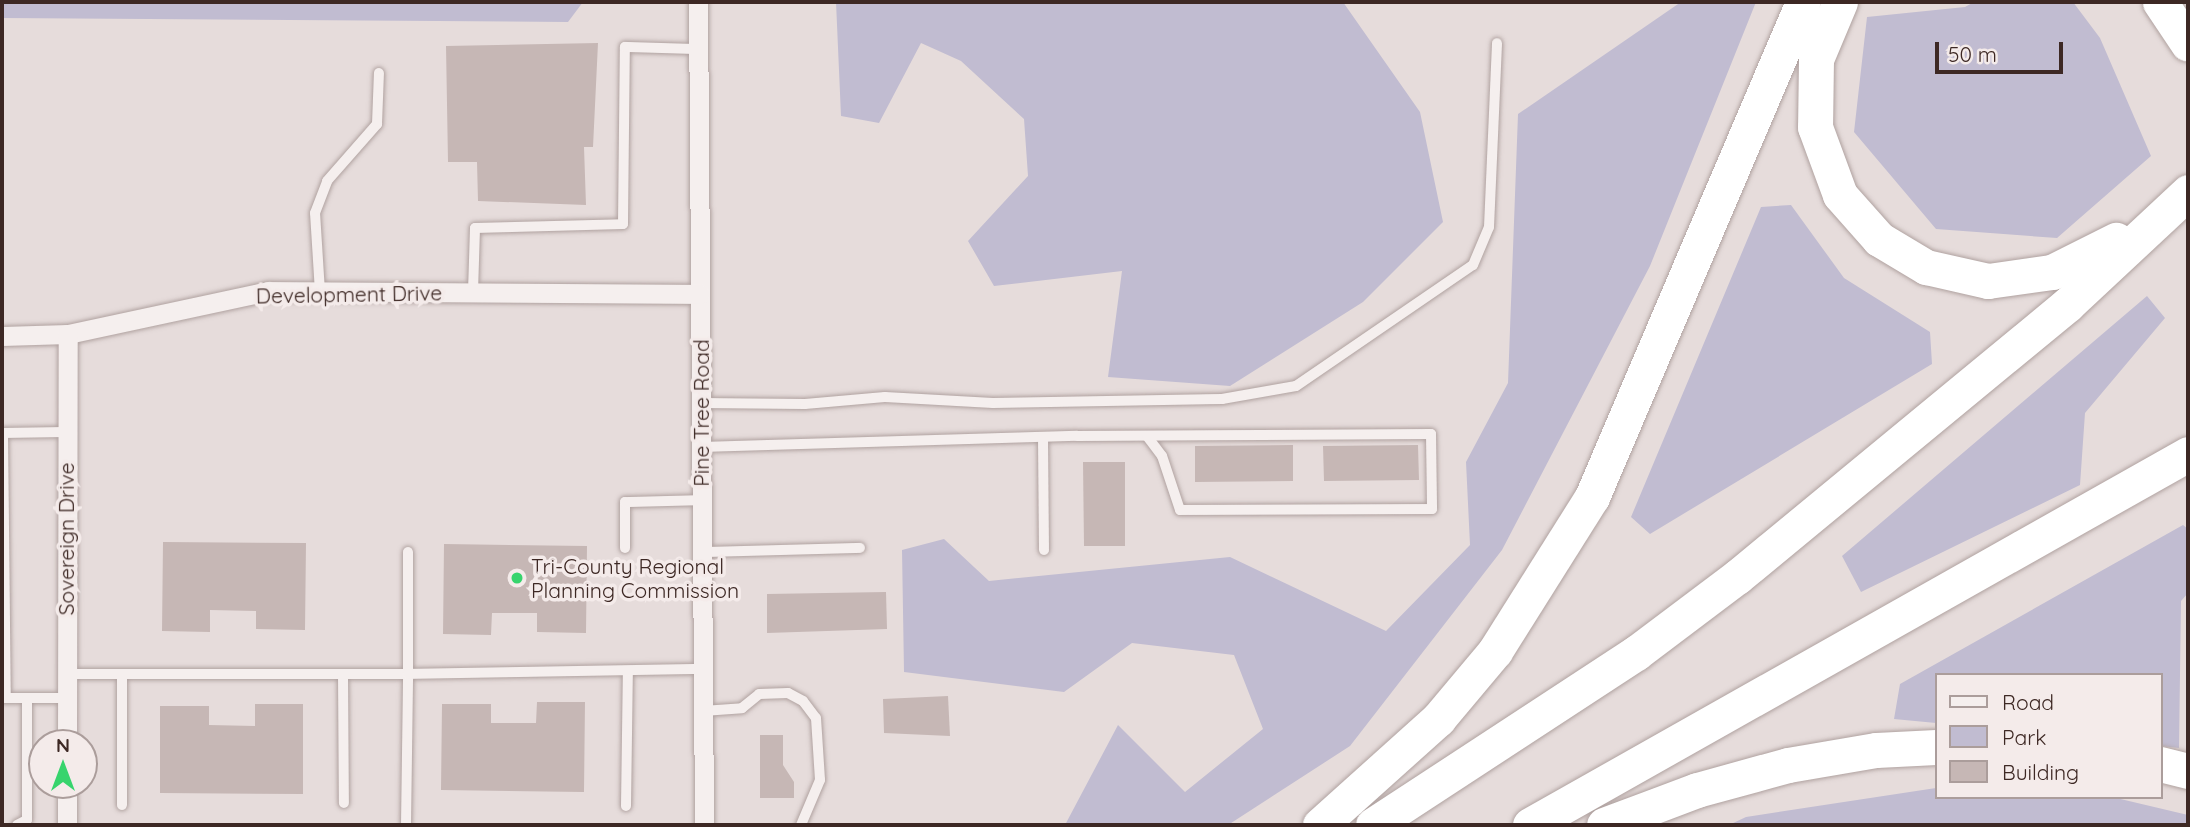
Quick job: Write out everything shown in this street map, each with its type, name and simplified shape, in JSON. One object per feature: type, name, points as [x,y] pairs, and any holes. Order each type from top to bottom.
[{"type":"highway","points":[[1320,825],[1429,728],[1495,651],[1592,497],[1803,2]]},
{"type":"highway","points":[[1840,2],[1820,44],[1813,79],[1820,152],[1851,211],[1879,239],[1909,259],[1970,280],[2010,281],[2052,272],[2107,246],[2188,185]]},
{"type":"highway","points":[[2160,2],[2188,44]]},
{"type":"highway","points":[[2174,2],[2188,31]]},
{"type":"highway","points":[[1373,825],[1636,653],[1737,576],[2068,304],[2188,192]]},
{"type":"highway","points":[[1530,825],[2188,454]]},
{"type":"highway","points":[[1604,825],[1697,790],[1788,765],[1876,750],[1934,747]]},
{"type":"highway","points":[[2162,764],[2188,771]]},
{"type":"street","name":"Pine Tree Road","points":[[698,2],[704,825]]},
{"type":"street","name":"Development Drive","points":[[2,336],[68,334],[268,291],[700,294]]},
{"type":"street","name":"Sovereign Drive","points":[[67,729],[65,432],[68,334]]},
{"type":"street","points":[[67,799],[67,825]]},
{"type":"lane","points":[[699,403],[805,404],[885,397],[993,404],[1222,399],[1296,386],[1336,364],[1473,265],[1489,227],[1497,43]]},
{"type":"lane","points":[[473,292],[475,228],[623,224],[625,47],[698,49]]},
{"type":"lane","points":[[320,292],[315,213],[327,181],[377,124],[379,73]]},
{"type":"lane","points":[[65,432],[2,433],[4,698],[66,698]]},
{"type":"lane","points":[[701,447],[1043,437],[1147,436],[1432,434],[1432,509],[1180,510],[1162,456],[1147,436]]},
{"type":"lane","points":[[1043,437],[1044,550]]},
{"type":"lane","points":[[625,548],[625,502],[701,500]]},
{"type":"lane","points":[[702,552],[860,548]]},
{"type":"lane","points":[[406,825],[408,552]]},
{"type":"lane","points":[[66,674],[408,674],[703,669]]},
{"type":"lane","points":[[626,806],[628,671]]},
{"type":"lane","points":[[122,674],[122,805]]},
{"type":"lane","points":[[343,674],[344,803]]},
{"type":"lane","points":[[703,711],[742,708],[759,694],[789,693],[803,701],[816,718],[820,780],[801,825]]},
{"type":"lane","points":[[18,825],[27,820],[27,698]]},
{"type":"green space","points":[[2,2],[583,2],[568,22],[2,18]]},
{"type":"green space","points":[[836,2],[1343,2],[1420,112],[1443,222],[1363,302],[1230,386],[1108,377],[1122,271],[994,286],[968,241],[1028,176],[1024,119],[961,61],[921,43],[879,123],[841,116]]},
{"type":"green space","points":[[1681,2],[1756,2],[1650,266],[1502,550],[1350,746],[1228,825],[1065,825],[1118,725],[1185,792],[1263,729],[1234,655],[1132,643],[1064,692],[904,672],[902,550],[944,539],[989,581],[1230,557],[1386,631],[1470,545],[1466,462],[1508,383],[1518,114]]},
{"type":"green space","points":[[1974,2],[2073,2],[2100,38],[2151,156],[2057,238],[1936,229],[1854,132],[1867,17],[1965,7]]},
{"type":"green space","points":[[1791,205],[1844,278],[1930,332],[1932,364],[1650,534],[1631,517],[1761,207]]},
{"type":"green space","points":[[2147,296],[2165,318],[2085,413],[2080,485],[1861,592],[1842,556]]},
{"type":"green space","points":[[2183,525],[2188,529],[2188,593],[2181,601],[2179,748],[2162,746],[2162,673],[1934,673],[1934,723],[1894,719],[1900,684]]},
{"type":"green space","points":[[1934,788],[1934,799],[2120,799],[2188,815],[2188,825],[1729,825],[1746,817]]},
{"type":"building","points":[[598,43],[593,147],[584,147],[586,205],[478,201],[477,162],[448,162],[446,46]]},
{"type":"building","points":[[1293,445],[1293,481],[1195,482],[1195,446]]},
{"type":"building","points":[[1418,445],[1419,480],[1324,481],[1323,446]]},
{"type":"building","points":[[1083,462],[1125,462],[1125,546],[1084,546]]},
{"type":"building","points":[[163,542],[306,543],[305,630],[256,629],[256,611],[210,610],[210,632],[162,631]]},
{"type":"building","points":[[444,544],[587,546],[586,633],[537,632],[537,613],[492,613],[491,635],[443,634]]},
{"type":"building","points":[[886,592],[887,629],[767,633],[767,594]]},
{"type":"building","points":[[948,696],[950,736],[884,733],[883,699]]},
{"type":"building","points":[[537,702],[585,702],[584,792],[441,790],[442,704],[491,704],[491,723],[536,723]]},
{"type":"building","points":[[255,704],[303,704],[303,794],[160,793],[160,706],[209,706],[209,725],[255,726]]},
{"type":"building","points":[[760,735],[783,735],[783,765],[794,782],[794,798],[760,798]]},
{"type":"place","name":"Tri-County Regional Planning Commission","points":[[517,578]]}]
